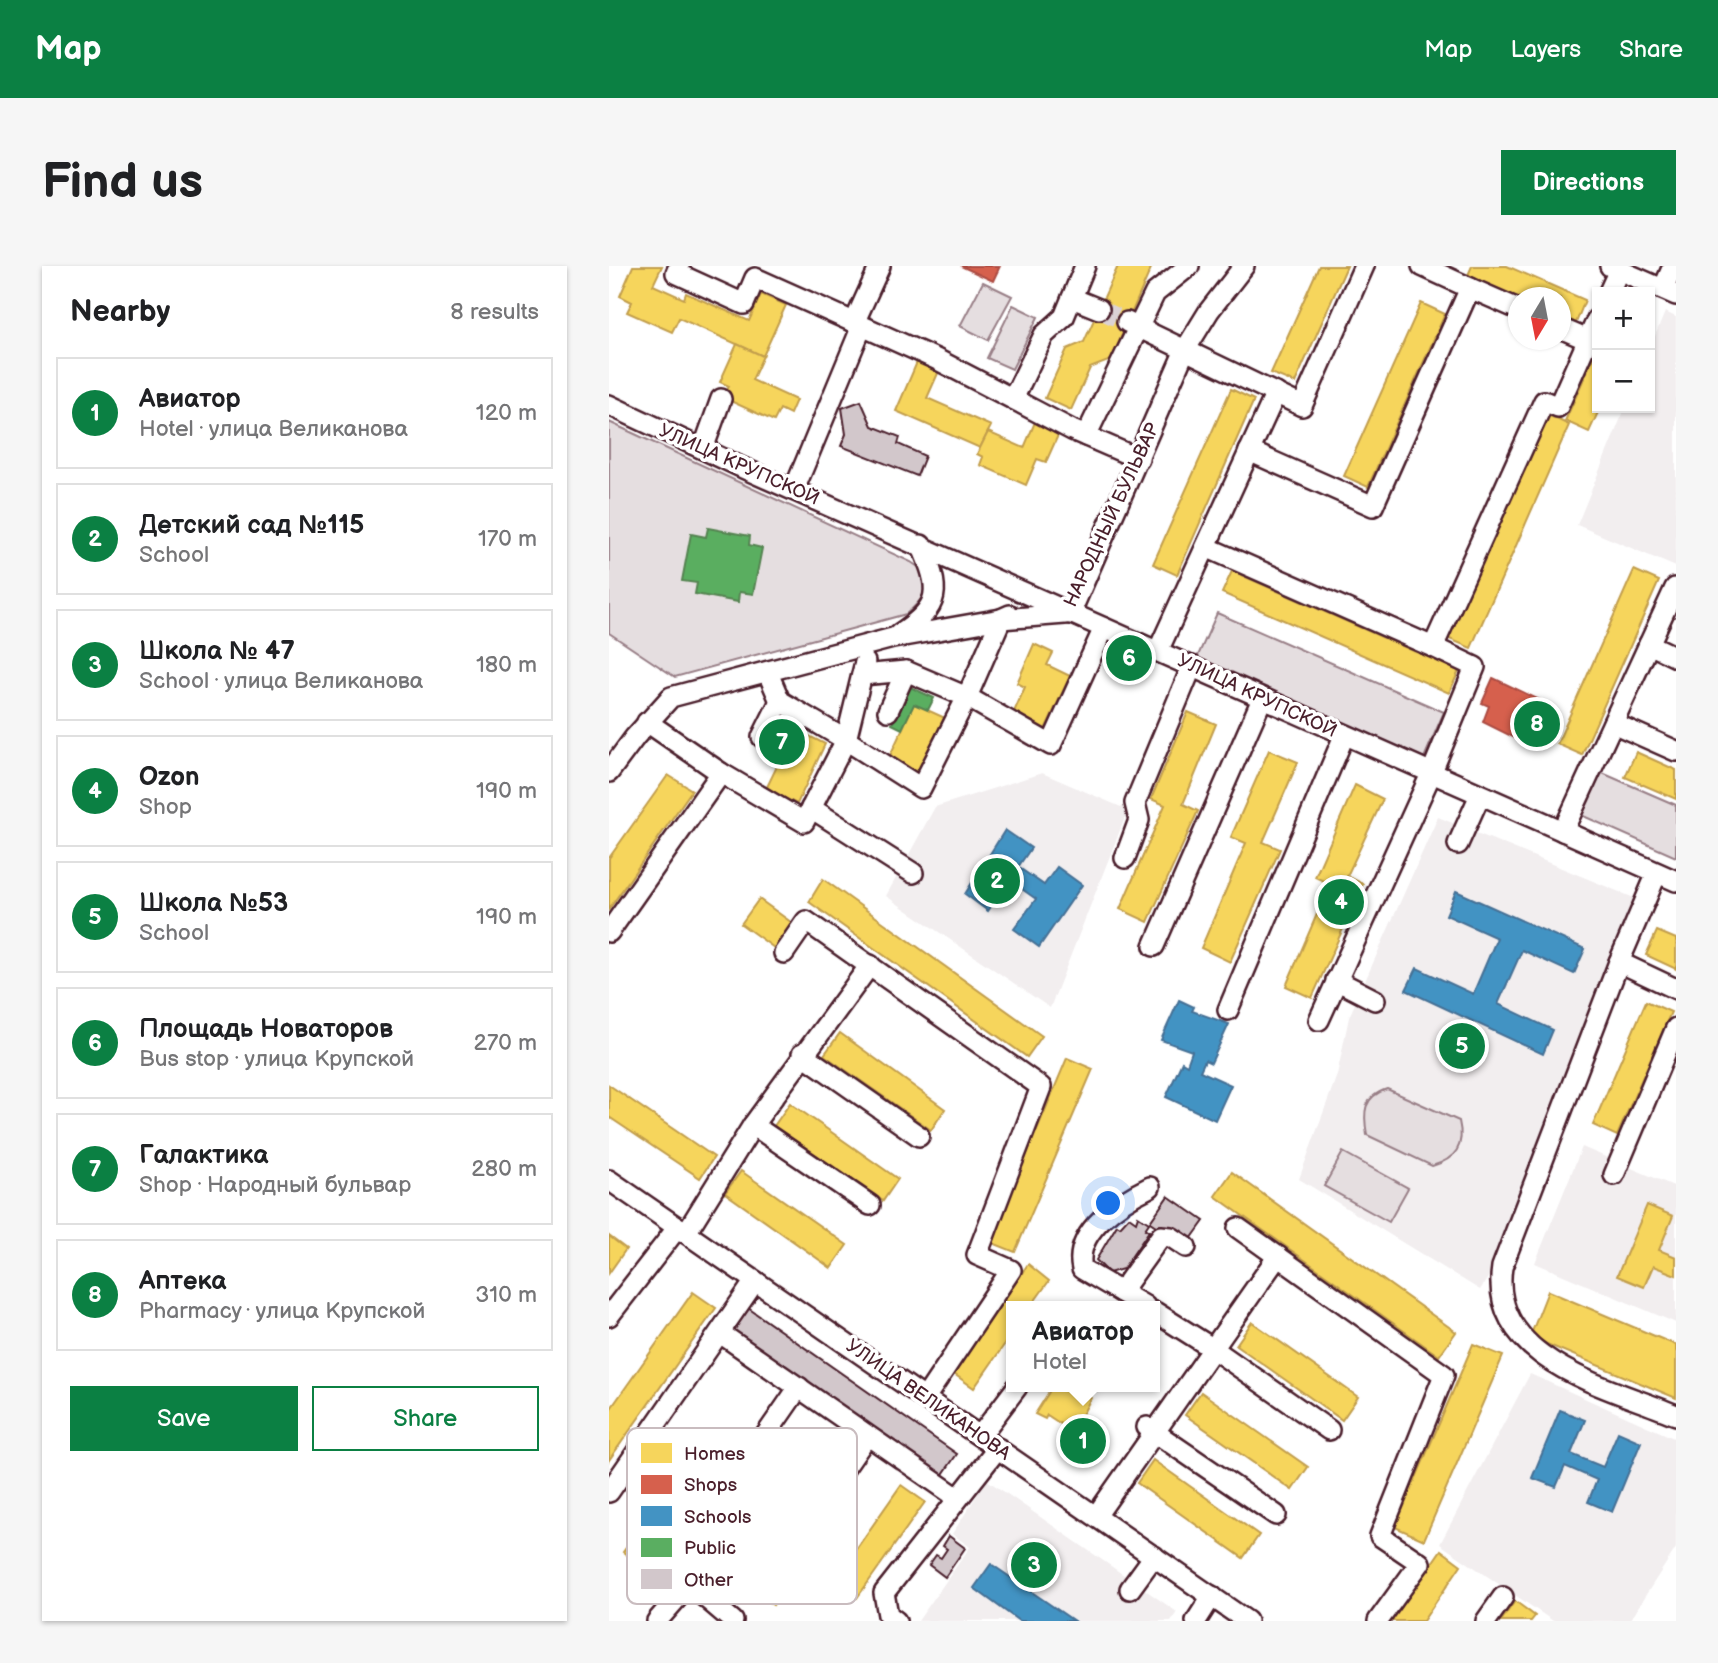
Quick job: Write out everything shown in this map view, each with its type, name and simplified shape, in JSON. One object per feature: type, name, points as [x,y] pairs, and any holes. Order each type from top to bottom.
[{"type":"street","points":[[679,266],[676,273],[744,304],[755,278],[936,359],[1086,436],[1139,458]]},
{"type":"street","points":[[794,490],[880,266]]},
{"type":"street","points":[[1013,399],[1044,335],[1064,317],[1085,266]]},
{"type":"street","points":[[1086,436],[1133,324],[1155,293],[1189,266]]},
{"type":"street","name":"НАРОДНЫЙ БУЛЬВАР","points":[[609,772],[647,722],[671,696],[768,673],[893,638],[1001,619],[1070,614],[1185,350],[1209,311],[1244,266]]},
{"type":"street","points":[[1133,324],[1302,405],[1364,266]]},
{"type":"street","points":[[1422,266],[1508,305]]},
{"type":"street","points":[[1610,287],[1614,268],[1669,292],[1673,266]]},
{"type":"street","points":[[1249,451],[1373,506],[1470,288]]},
{"type":"street","points":[[1072,298],[1099,309]]},
{"type":"street","points":[[1433,647],[1544,401],[1558,407],[1592,331]]},
{"type":"street","points":[[1571,333],[1588,340]]},
{"type":"street","points":[[1158,650],[1276,393]]},
{"type":"street","points":[[703,449],[721,398]]},
{"type":"street","name":"УЛИЦА КРУПСКОЙ","points":[[609,405],[1070,614],[1158,650],[1344,736],[1676,881]]},
{"type":"street","name":"НАРОДНЫЙ БУЛЬВАР","points":[[893,638],[916,623],[934,599],[935,578],[921,545]]},
{"type":"street","points":[[1206,547],[1475,667],[1431,774],[1319,1020]]},
{"type":"street","points":[[768,673],[780,701],[921,788],[967,697],[1001,619],[1010,615],[1016,600],[1014,593],[1005,585]]},
{"type":"street","points":[[1563,831],[1675,587]]},
{"type":"street","points":[[862,675],[906,671],[967,697],[1051,745],[1104,628]]},
{"type":"street","points":[[647,722],[721,773],[804,822],[846,740],[869,644]]},
{"type":"street","points":[[1649,644],[1676,657]]},
{"type":"street","points":[[1125,858],[1139,820],[1135,803],[1192,666]]},
{"type":"street","points":[[888,711],[906,671]]},
{"type":"street","points":[[1154,946],[1262,699]]},
{"type":"street","points":[[762,737],[780,701]]},
{"type":"street","points":[[1613,723],[1676,751]]},
{"type":"street","points":[[1229,1010],[1344,736]]},
{"type":"street","points":[[609,932],[721,773]]},
{"type":"street","points":[[1458,844],[1480,795]]},
{"type":"street","points":[[811,808],[913,873]]},
{"type":"street","points":[[1657,873],[1619,962],[1502,1267],[1498,1292],[1509,1319],[1528,1345],[1551,1363],[1676,1415]]},
{"type":"street","points":[[784,953],[806,920],[1041,1087],[977,1255],[1011,1270],[925,1398]]},
{"type":"street","points":[[1619,962],[1676,989]]},
{"type":"street","points":[[609,1317],[682,1230],[802,1054],[870,965]]},
{"type":"street","points":[[1336,980],[1375,1000]]},
{"type":"street","points":[[1613,1175],[1676,1028]]},
{"type":"street","points":[[802,1054],[919,1136]]},
{"type":"street","points":[[753,1125],[870,1205]]},
{"type":"street","name":"УЛИЦА ВЕЛИКАНОВА","points":[[609,1180],[1247,1621]]},
{"type":"street","points":[[1136,1301],[1082,1269],[1079,1258],[1083,1244],[1120,1202],[1150,1187]]},
{"type":"street","points":[[1238,1228],[1444,1375],[1380,1536],[1420,1563],[1378,1621]]},
{"type":"street","points":[[1121,1292],[1161,1237],[1171,1237],[1186,1247]]},
{"type":"street","points":[[1096,1516],[1151,1429],[1278,1256]]},
{"type":"street","points":[[653,1428],[755,1281]]},
{"type":"street","points":[[1160,1315],[1329,1430]]},
{"type":"street","points":[[719,1333],[856,1428]]},
{"type":"street","points":[[771,1428],[799,1387]]},
{"type":"street","points":[[980,1436],[1013,1392]]},
{"type":"street","points":[[857,1429],[958,1498]]},
{"type":"street","points":[[1151,1429],[1276,1515]]},
{"type":"street","points":[[857,1450],[867,1436]]},
{"type":"street","points":[[896,1621],[888,1615],[884,1593],[998,1448]]},
{"type":"street","points":[[609,1492],[627,1466]]},
{"type":"street","points":[[1130,1589],[1154,1556]]},
{"type":"street","points":[[1196,1621],[1212,1597]]},
{"type":"street","points":[[1486,1621],[1503,1597]]},
{"type":"street","points":[[657,1621],[672,1604]]},
{"type":"street","points":[[713,1604],[733,1621]]},
{"type":"shaded area","points":[[983,282],[1012,296],[988,340],[960,326]]},
{"type":"shaded area","points":[[1013,305],[1038,317],[1012,369],[987,358]]},
{"type":"shaded area","points":[[1665,312],[1676,317],[1676,567],[1577,525],[1623,413],[1655,413],[1655,336]]},
{"type":"shaded area","points":[[609,422],[911,562],[924,571],[923,595],[906,614],[675,677],[609,633]]},
{"type":"shaded area","points":[[1217,613],[1444,712],[1424,758],[1197,658]]},
{"type":"shaded area","points":[[1600,772],[1676,805],[1676,857],[1581,815]]},
{"type":"shaded area","points":[[1042,773],[1128,810],[1050,1008],[886,896],[935,807]]},
{"type":"shaded area","points":[[1438,817],[1639,900],[1491,1273],[1480,1290],[1299,1179],[1337,1075],[1349,1017]]},
{"type":"shaded area","points":[[1387,1089],[1459,1121],[1461,1138],[1453,1155],[1432,1166],[1367,1135],[1366,1106],[1373,1096]]},
{"type":"shaded area","points":[[1582,1147],[1676,1187],[1676,1323],[1535,1263]]},
{"type":"shaded area","points":[[1343,1152],[1408,1188],[1389,1222],[1324,1186]]},
{"type":"shaded area","points":[[1530,1374],[1676,1439],[1676,1548],[1629,1621],[1553,1621],[1440,1544]]},
{"type":"shaded area","points":[[987,1480],[1177,1612],[1171,1621],[918,1621],[970,1547],[952,1534]]},
{"type":"building: Homes","points":[[633,266],[662,266],[653,285],[684,299],[686,293],[749,321],[761,294],[786,305],[763,356],[679,318],[672,332],[627,312],[632,302],[620,296]]},
{"type":"building: Homes","points":[[1118,266],[1152,266],[1111,360],[1090,368],[1071,410],[1045,398],[1067,349],[1084,342]]},
{"type":"building: Homes","points":[[1319,266],[1347,266],[1295,383],[1271,373]]},
{"type":"building: Homes","points":[[1472,266],[1507,266],[1555,287],[1508,287],[1508,293],[1468,275]]},
{"type":"building: Homes","points":[[1571,294],[1585,300],[1576,323],[1571,321]]},
{"type":"building: Homes","points":[[1421,303],[1445,314],[1368,487],[1344,476]]},
{"type":"building: Homes","points":[[737,344],[763,356],[752,380],[796,400],[790,414],[780,409],[774,421],[724,398],[729,386],[720,382]]},
{"type":"building: Homes","points":[[1592,360],[1592,413],[1598,413],[1589,432],[1565,421]]},
{"type":"building: Homes","points":[[917,362],[939,371],[927,398],[991,426],[980,448],[896,411]]},
{"type":"building: Homes","points":[[1231,389],[1254,400],[1177,575],[1153,564]]},
{"type":"building: Homes","points":[[1546,414],[1569,425],[1471,648],[1447,638]]},
{"type":"building: Homes","points":[[1035,422],[1059,433],[1046,462],[1037,459],[1026,485],[980,465],[983,457],[977,454],[988,432],[1024,448]]},
{"type":"building: Homes","points":[[1634,570],[1659,581],[1582,755],[1557,744]]},
{"type":"building: Homes","points":[[1232,571],[1459,671],[1449,693],[1222,593]]},
{"type":"building: Homes","points":[[1034,644],[1053,653],[1047,665],[1070,676],[1042,736],[1010,721],[1025,687],[1017,683]]},
{"type":"building: Homes","points":[[914,704],[945,718],[916,778],[886,764]]},
{"type":"building: Homes","points":[[1188,712],[1216,724],[1183,804],[1198,811],[1148,922],[1120,909],[1165,805],[1151,799]]},
{"type":"building: Homes","points":[[795,729],[825,744],[797,804],[766,789]]},
{"type":"building: Homes","points":[[1269,750],[1298,762],[1263,842],[1280,849],[1230,962],[1201,948],[1246,843],[1231,837]]},
{"type":"building: Homes","points":[[1636,752],[1676,770],[1676,799],[1625,777]]},
{"type":"building: Homes","points":[[668,775],[692,790],[609,909],[609,858]]},
{"type":"building: Homes","points":[[1355,785],[1383,799],[1347,876],[1363,884],[1312,998],[1286,986],[1330,884],[1315,877]]},
{"type":"building: Homes","points":[[823,879],[1042,1036],[1027,1057],[809,902]]},
{"type":"building: Homes","points":[[759,899],[795,925],[777,950],[741,924]]},
{"type":"building: Homes","points":[[1657,931],[1676,939],[1676,969],[1646,955]]},
{"type":"building: Homes","points":[[1646,1001],[1671,1012],[1617,1136],[1593,1125]]},
{"type":"building: Homes","points":[[840,1033],[945,1109],[931,1130],[824,1055]]},
{"type":"building: Homes","points":[[1067,1058],[1093,1069],[1015,1252],[990,1242]]},
{"type":"building: Homes","points":[[609,1085],[714,1157],[700,1178],[609,1117]]},
{"type":"building: Homes","points":[[790,1103],[898,1179],[883,1201],[774,1126]]},
{"type":"building: Homes","points":[[741,1171],[847,1245],[831,1268],[725,1193]]},
{"type":"building: Homes","points":[[1232,1172],[1456,1332],[1439,1356],[1215,1196]]},
{"type":"building: Homes","points":[[1647,1205],[1673,1216],[1659,1250],[1676,1257],[1676,1275],[1653,1266],[1644,1287],[1617,1276]]},
{"type":"building: Homes","points":[[609,1236],[626,1249],[609,1273]]},
{"type":"building: Homes","points":[[1028,1264],[1049,1281],[1035,1301],[1006,1301],[1006,1342],[974,1388],[954,1374]]},
{"type":"building: Homes","points":[[1548,1291],[1676,1345],[1676,1398],[1530,1337]]},
{"type":"building: Homes","points":[[693,1292],[716,1308],[632,1428],[627,1428],[627,1434],[609,1460],[609,1411]]},
{"type":"building: Homes","points":[[1252,1322],[1358,1397],[1342,1420],[1236,1345]]},
{"type":"building: Homes","points":[[1473,1344],[1503,1356],[1424,1540],[1395,1527]]},
{"type":"building: Homes","points":[[1049,1392],[1072,1392],[1077,1395],[1082,1392],[1091,1398],[1073,1432],[1047,1415],[1045,1419],[1035,1414]]},
{"type":"building: Homes","points":[[1201,1392],[1308,1467],[1292,1490],[1185,1415]]},
{"type":"building: Homes","points":[[1080,1422],[1102,1436],[1086,1461],[1064,1447]]},
{"type":"building: Homes","points":[[1153,1460],[1259,1535],[1243,1558],[1137,1483]]},
{"type":"building: Homes","points":[[901,1485],[925,1502],[857,1598],[857,1548]]},
{"type":"building: Homes","points":[[1441,1550],[1461,1565],[1423,1621],[1392,1621]]},
{"type":"building: Homes","points":[[1515,1601],[1535,1616],[1531,1621],[1501,1621]]},
{"type":"building: Shops","points":[[961,266],[1000,266],[993,281]]},
{"type":"building: Shops","points":[[1493,678],[1550,705],[1539,730],[1532,727],[1525,743],[1483,722],[1489,706],[1482,703]]},
{"type":"building: Shops","points":[[788,715],[807,723],[802,733],[795,729],[782,756],[770,751]]},
{"type":"building: Schools","points":[[1005,830],[1031,848],[1018,867],[1044,885],[1057,867],[1082,885],[1039,947],[1014,929],[1036,899],[1009,880],[988,911],[965,894]]},
{"type":"building: Schools","points":[[1456,891],[1585,949],[1574,974],[1522,950],[1498,1004],[1553,1030],[1543,1054],[1406,990],[1417,968],[1473,994],[1497,938],[1446,915]]},
{"type":"building: Schools","points":[[1179,1000],[1194,1007],[1192,1011],[1229,1024],[1211,1063],[1205,1060],[1200,1071],[1231,1085],[1215,1120],[1166,1097],[1182,1062],[1187,1065],[1192,1051],[1161,1040]]},
{"type":"building: Schools","points":[[1560,1410],[1585,1420],[1571,1454],[1603,1467],[1618,1432],[1641,1442],[1612,1512],[1588,1502],[1597,1480],[1565,1466],[1556,1487],[1532,1478]]},
{"type":"building: Schools","points":[[991,1564],[1074,1621],[1019,1621],[974,1588]]},
{"type":"building: Public","points":[[708,528],[750,536],[749,545],[762,548],[753,594],[739,592],[738,602],[695,594],[697,583],[682,581],[691,534],[706,537]]},
{"type":"building: Public","points":[[910,687],[934,698],[928,710],[914,704],[902,729],[892,724]]},
{"type":"building: Other","points":[[861,401],[872,426],[900,437],[898,444],[925,456],[917,476],[841,446],[846,434],[842,408]]},
{"type":"building: Other","points":[[1168,1196],[1204,1221],[1186,1246],[1150,1222]]},
{"type":"building: Other","points":[[1138,1216],[1149,1223],[1145,1229],[1149,1231],[1123,1269],[1109,1273],[1096,1260],[1117,1225],[1120,1227],[1129,1217],[1136,1222]]},
{"type":"building: Other","points":[[748,1308],[957,1454],[941,1477],[733,1330]]},
{"type":"building: Other","points":[[949,1536],[965,1548],[945,1577],[929,1565],[936,1555],[941,1558],[947,1549],[943,1546]]},
{"type":"tunnel","points":[[1099,309],[1127,322]]},
{"type":"place","name":"Площадь Новаторов","points":[[1129,658]]},
{"type":"place","name":"Аптека","points":[[1537,724]]},
{"type":"place","name":"Галактика","points":[[782,742]]},
{"type":"place","name":"Детский сад №115","points":[[997,881]]},
{"type":"place","name":"Ozon","points":[[1341,902]]},
{"type":"place","name":"Школа №53","points":[[1462,1046]]},
{"type":"place","name":"Авиатор","points":[[1083,1441]]},
{"type":"place","name":"Школа № 47","points":[[1034,1565]]}]
